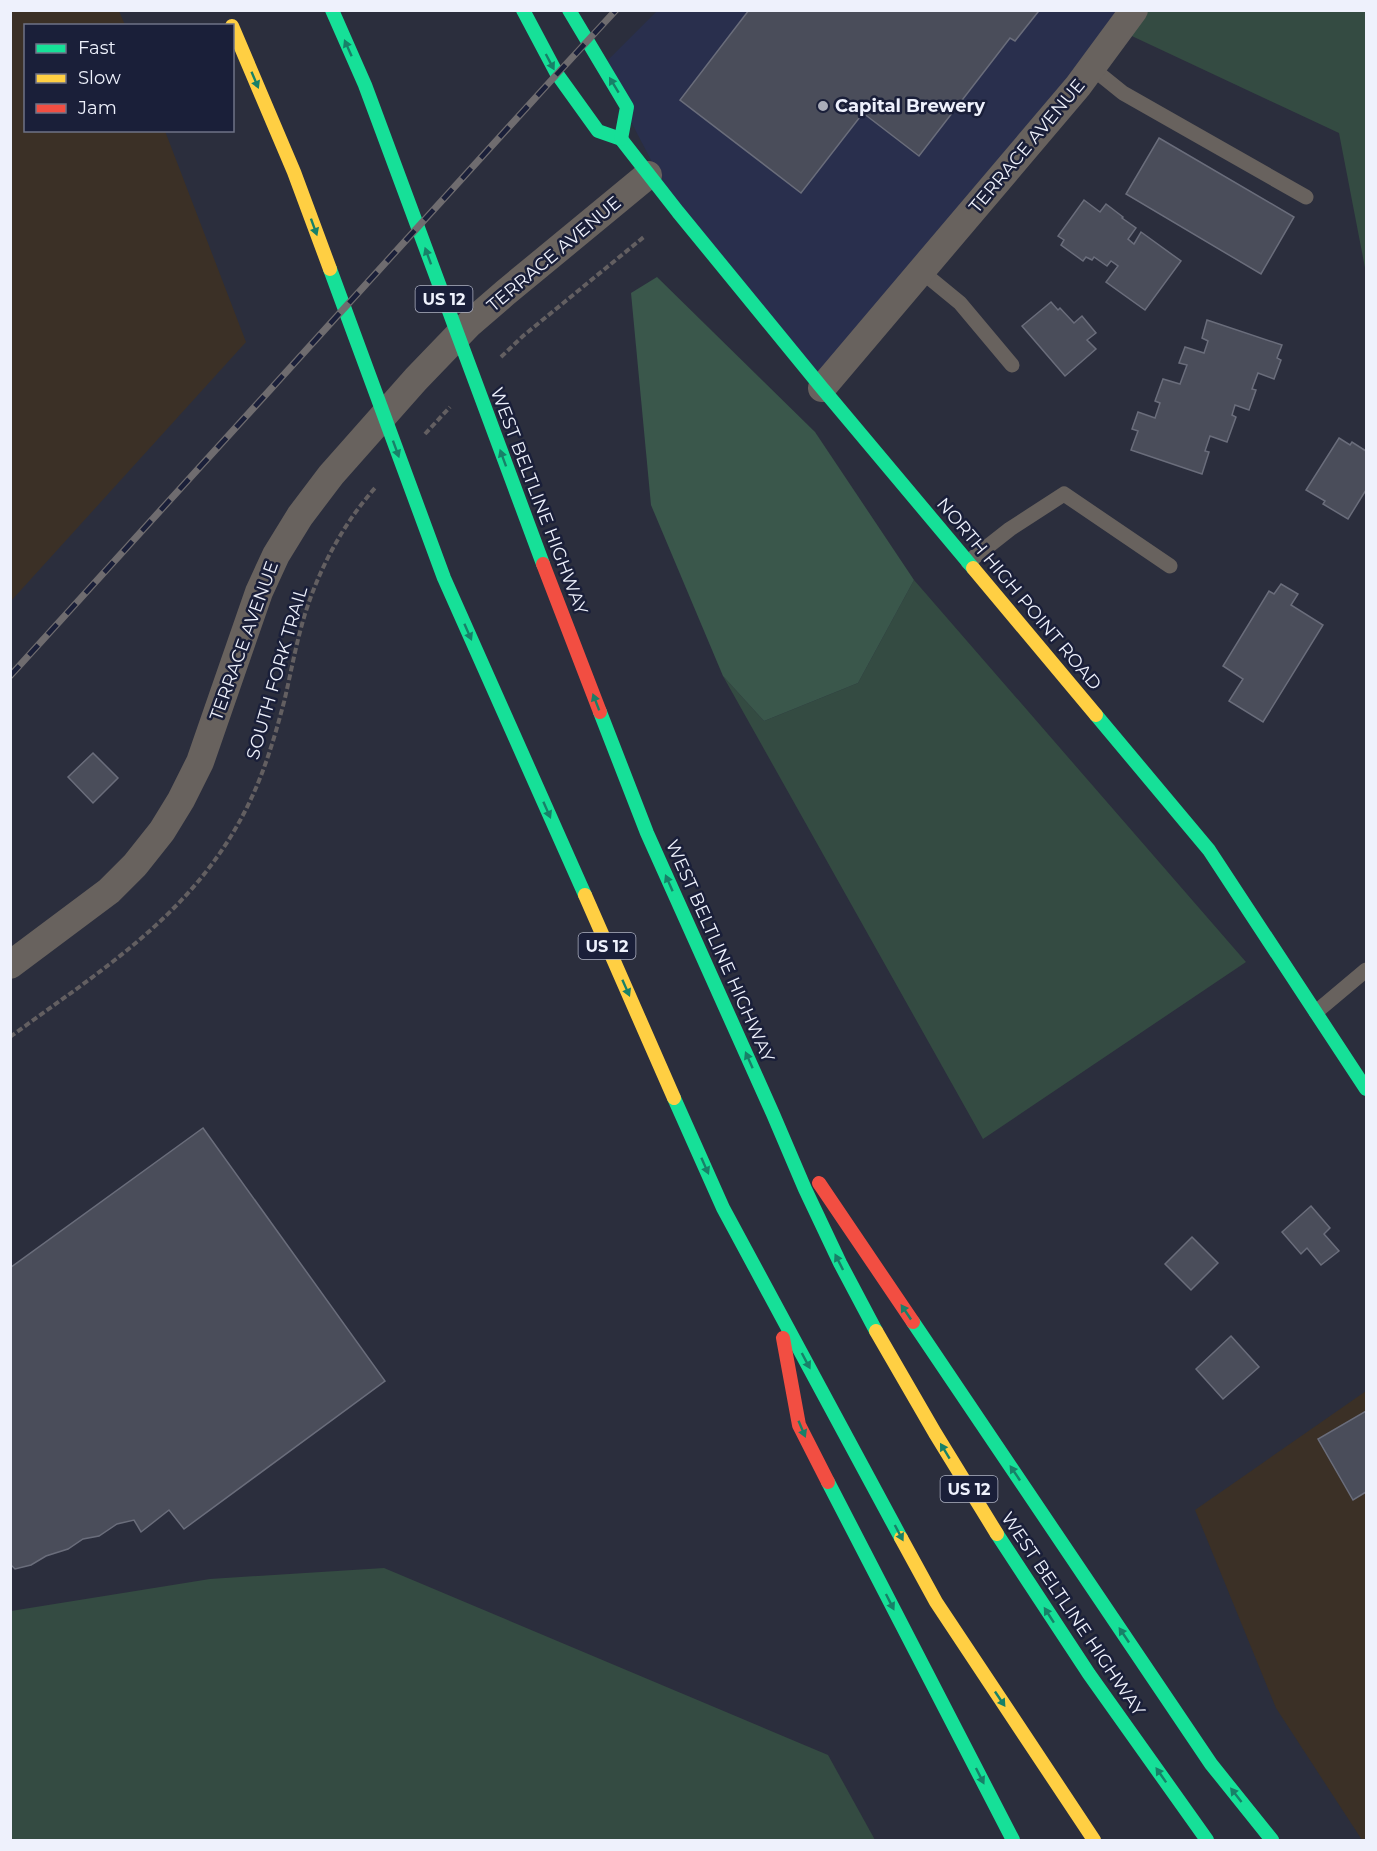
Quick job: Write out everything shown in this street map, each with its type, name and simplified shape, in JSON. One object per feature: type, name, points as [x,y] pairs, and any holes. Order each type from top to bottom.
[{"type":"main road","name":"WEST BELTLINE HIGHWAY","points":[[332,10],[365,85],[523,513],[647,833],[773,1114],[806,1194],[850,1283],[949,1457],[1051,1618],[1206,1840]]},
{"type":"main road","name":"NORTH HIGH POINT ROAD","points":[[523,10],[557,74],[598,131],[621,139],[822,387],[1209,850],[1366,1089]]},
{"type":"main road","points":[[569,10],[627,106],[621,139]]},
{"type":"main road","name":"US 12","points":[[234,31],[294,172],[444,578],[723,1208],[936,1602],[1094,1840]]},
{"type":"main road","points":[[773,1114],[1212,1764],[1272,1840]]},
{"type":"main road","points":[[778,1310],[799,1425],[1013,1840]]},
{"type":"street","name":"TERRACE AVENUE","points":[[822,387],[1092,68],[1134,10]]},
{"type":"street","name":"TERRACE AVENUE","points":[[10,965],[109,891],[135,865],[162,831],[200,762],[259,592],[276,555],[300,516],[331,475],[416,379],[468,326],[505,292],[648,175]]},
{"type":"lane","points":[[1092,68],[1123,93],[1305,197]]},
{"type":"lane","points":[[921,271],[960,303],[1012,365]]},
{"type":"lane","points":[[968,562],[1010,529],[1064,494],[1170,566]]},
{"type":"lane","points":[[1316,1012],[1366,970]]},
{"type":"path","points":[[498,360],[523,336],[645,236]]},
{"type":"path","points":[[417,442],[457,400]]},
{"type":"path","name":"SOUTH FORK TRAIL","points":[[10,1037],[131,949],[152,931],[208,871],[250,801],[265,764],[283,705],[305,614],[324,566],[354,515],[378,485]]},
{"type":"shaded area","points":[[11,10],[119,11],[125,24],[24,24],[24,132],[165,132],[246,342],[11,601]]},
{"type":"shaded area","name":"Capital Brewery","points":[[657,11],[1134,11],[822,388],[678,212],[602,66]]},
{"type":"shaded area","points":[[1366,1391],[1366,1840],[1362,1840],[1276,1708],[1195,1510]]},
{"type":"green space","points":[[1134,11],[1366,11],[1366,273],[1339,133],[1119,30]]},
{"type":"green space","points":[[657,277],[815,432],[914,580],[858,683],[764,721],[723,676],[651,505],[631,293]]},
{"type":"green space","points":[[914,580],[1246,962],[983,1139],[723,676],[764,721],[858,683]]},
{"type":"green space","points":[[384,1568],[828,1755],[875,1840],[11,1840],[11,1611],[210,1579]]},
{"type":"building","name":"Capital Brewery","points":[[749,10],[1036,10],[1038,12],[1015,41],[1010,38],[919,156],[863,113],[801,193],[680,100]]},
{"type":"building","points":[[1159,138],[1294,217],[1261,274],[1126,194]]},
{"type":"building","points":[[1084,200],[1100,212],[1106,204],[1136,228],[1128,239],[1134,244],[1141,232],[1181,261],[1145,310],[1106,282],[1118,266],[1111,261],[1107,266],[1094,257],[1092,260],[1086,257],[1083,261],[1061,245],[1064,240],[1058,236]]},
{"type":"building","points":[[1051,302],[1074,323],[1082,316],[1096,333],[1087,340],[1096,349],[1065,376],[1022,326]]},
{"type":"building","points":[[1207,320],[1282,345],[1277,358],[1281,360],[1274,379],[1258,373],[1252,389],[1256,390],[1249,410],[1235,405],[1232,415],[1236,417],[1227,442],[1210,436],[1205,451],[1209,452],[1202,474],[1131,450],[1138,431],[1132,429],[1138,412],[1155,418],[1160,403],[1155,401],[1163,379],[1180,384],[1187,365],[1179,363],[1185,347],[1204,353],[1208,341],[1202,338]]},
{"type":"building","points":[[1339,438],[1350,445],[1352,442],[1366,451],[1366,490],[1348,519],[1323,504],[1325,501],[1306,490]]},
{"type":"building","points":[[1281,584],[1298,594],[1291,605],[1323,625],[1263,722],[1229,701],[1243,679],[1223,666],[1269,591],[1274,594]]},
{"type":"building","points":[[93,753],[118,778],[93,803],[68,777]]},
{"type":"building","points":[[203,1128],[385,1381],[184,1529],[169,1510],[141,1532],[134,1520],[117,1524],[99,1536],[83,1539],[68,1549],[46,1556],[31,1565],[15,1569],[10,1564],[10,1268]]},
{"type":"building","points":[[1311,1206],[1330,1228],[1324,1234],[1339,1251],[1321,1265],[1307,1248],[1301,1254],[1282,1232]]},
{"type":"building","points":[[1192,1237],[1218,1263],[1191,1290],[1165,1264]]},
{"type":"building","points":[[1231,1336],[1259,1367],[1223,1399],[1196,1369]]},
{"type":"building","points":[[1366,1411],[1366,1492],[1353,1500],[1318,1439]]},
{"type":"railway","points":[[10,676],[616,10]]},
{"type":"traffic: fast","points":[[332,10],[365,85],[543,564]]},
{"type":"traffic: fast","points":[[523,10],[557,74],[598,131],[621,139],[822,388],[973,568]]},
{"type":"traffic: fast","points":[[569,10],[627,107],[621,139]]},
{"type":"traffic: fast","points":[[330,269],[444,578],[585,895]]},
{"type":"traffic: fast","points":[[600,712],[647,833],[805,1189],[876,1331]]},
{"type":"traffic: fast","points":[[1096,715],[1209,850],[1366,1089]]},
{"type":"traffic: fast","points":[[674,1098],[723,1208],[901,1538]]},
{"type":"traffic: fast","points":[[913,1322],[1211,1764],[1272,1840]]},
{"type":"traffic: fast","points":[[828,1482],[1013,1840]]},
{"type":"traffic: fast","points":[[997,1534],[1089,1674],[1207,1840]]},
{"type":"traffic: slow","points":[[234,31],[294,172],[330,269]]},
{"type":"traffic: slow","points":[[973,568],[1096,715]]},
{"type":"traffic: slow","points":[[585,895],[674,1098]]},
{"type":"traffic: slow","points":[[876,1331],[997,1534]]},
{"type":"traffic: slow","points":[[901,1538],[936,1602],[1094,1840]]},
{"type":"traffic: jam","points":[[543,564],[600,712]]},
{"type":"traffic: jam","points":[[819,1183],[913,1322]]},
{"type":"traffic: jam","points":[[783,1338],[799,1425],[828,1482]]},
{"type":"place","name":"Capital Brewery","points":[[823,106]]}]
